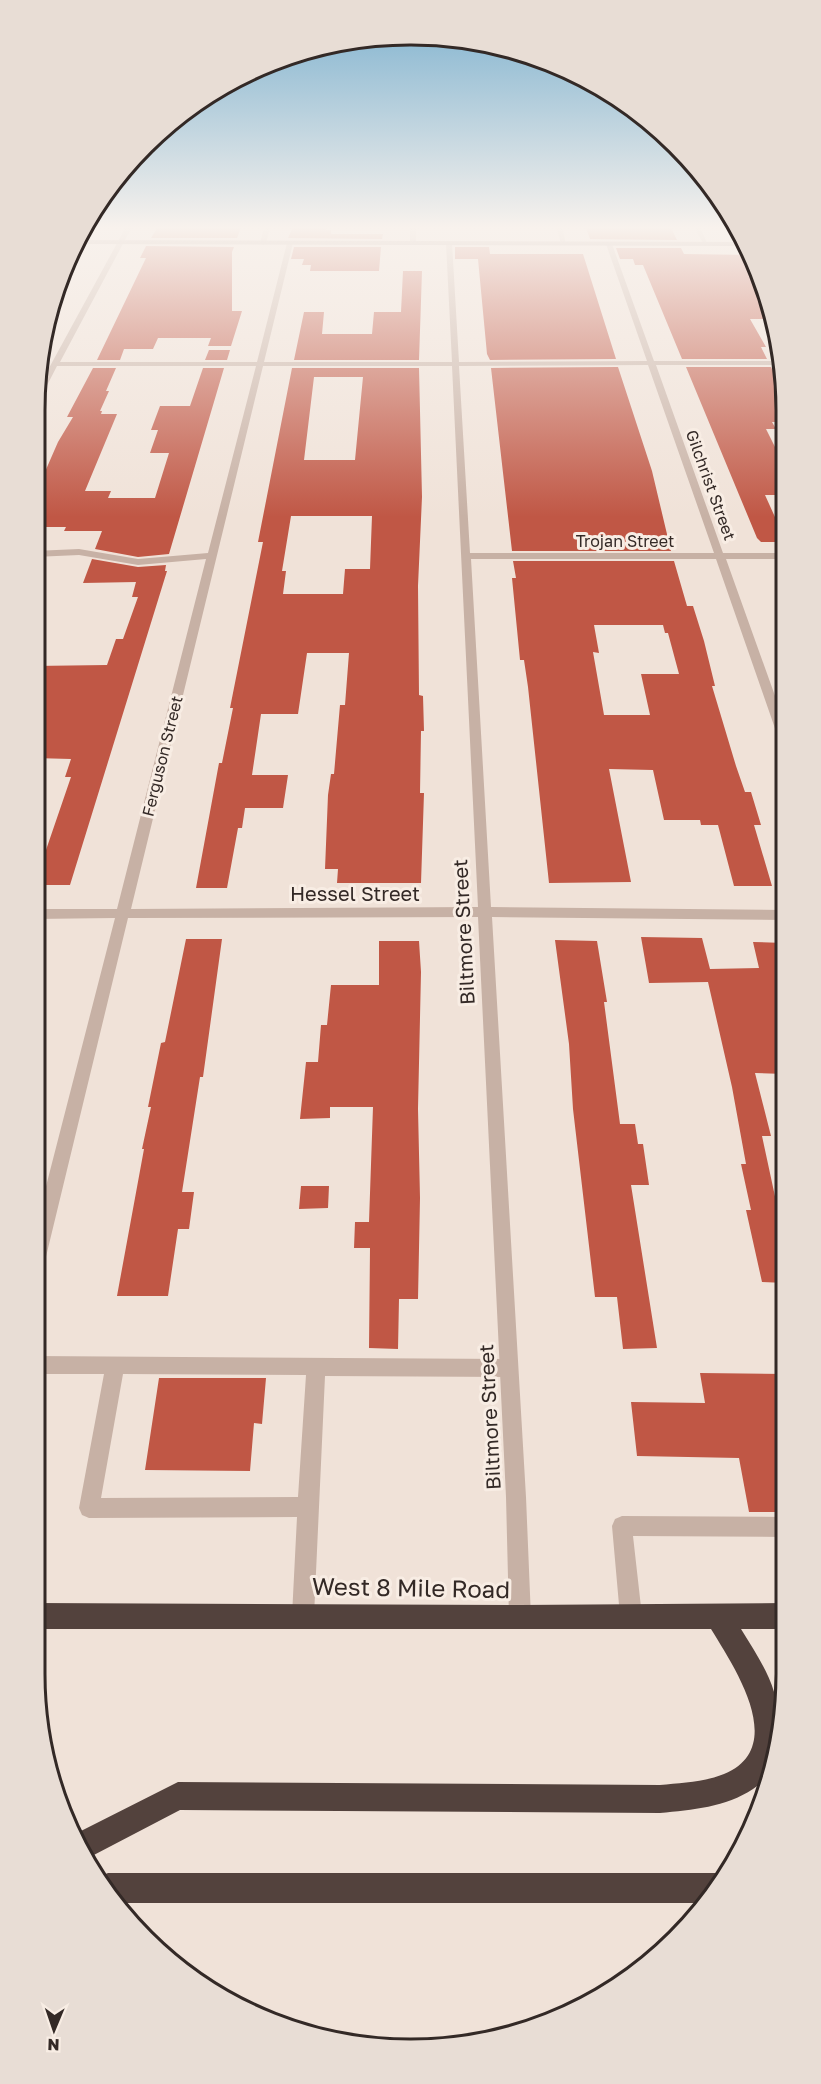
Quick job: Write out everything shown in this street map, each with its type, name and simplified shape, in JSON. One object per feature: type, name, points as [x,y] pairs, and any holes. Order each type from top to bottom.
[{"type":"highway","name":"West 8 Mile Road","points":[[45,1616],[520,1618],[776,1616]]},
{"type":"highway","points":[[87,1843],[178,1796],[660,1799],[719,1790],[742,1781],[759,1767],[766,1751],[767,1728],[762,1693],[718,1616]]},
{"type":"highway","points":[[115,1888],[706,1888]]},
{"type":"street","points":[[47,379],[77,322]]},
{"type":"street","name":"Ferguson Street","points":[[45,1225],[270,322]]},
{"type":"street","name":"Biltmore Street","points":[[454,322],[519,1551],[520,1618]]},
{"type":"street","name":"Gilchrist Street","points":[[637,322],[776,714]]},
{"type":"street","points":[[55,364],[180,366],[260,363],[773,363]]},
{"type":"street","points":[[45,554],[79,552],[117,561],[138,562],[212,556]]},
{"type":"street","name":"Trojan Street","points":[[466,556],[776,556]]},
{"type":"street","name":"Hessel Street","points":[[45,914],[484,912],[776,915]]},
{"type":"street","points":[[45,1365],[509,1368]]},
{"type":"street","points":[[115,1365],[89,1508],[308,1507]]},
{"type":"street","points":[[303,1616],[316,1367]]},
{"type":"street","points":[[631,1616],[622,1526],[776,1527]]},
{"type":"building","points":[[115,322],[238,322],[231,346],[208,346],[211,338],[158,338],[153,349],[124,349],[120,360],[97,360]]},
{"type":"building","points":[[302,322],[323,322],[322,334],[372,334],[373,322],[420,322],[419,360],[294,360]]},
{"type":"building","points":[[484,322],[604,322],[616,359],[490,360],[487,354]]},
{"type":"building","points":[[667,322],[752,322],[766,347],[761,347],[767,359],[682,359]]},
{"type":"building","points":[[209,350],[230,350],[227,360],[205,360]]},
{"type":"building","points":[[618,367],[652,471],[671,551],[512,551],[491,368]]},
{"type":"building","points":[[686,367],[771,367],[774,373],[776,422],[772,422],[776,429],[766,429],[776,449],[776,495],[765,495],[776,519],[776,542],[761,542],[757,538]]},
{"type":"building","points":[[93,368],[116,368],[100,411],[102,411],[101,414],[117,414],[85,491],[111,491],[108,498],[155,498],[169,453],[150,453],[158,430],[151,430],[160,406],[190,406],[203,368],[224,368],[169,554],[138,557],[95,549],[102,531],[64,531],[66,527],[45,527],[45,472],[58,442],[73,417],[67,417]]},
{"type":"building","points":[[292,368],[419,368],[422,497],[418,586],[419,695],[423,696],[424,731],[421,731],[420,793],[424,793],[421,883],[337,883],[338,869],[325,869],[328,795],[331,774],[334,774],[340,705],[345,705],[349,653],[307,653],[298,714],[261,714],[252,775],[288,775],[283,808],[245,808],[242,828],[238,828],[227,888],[196,888],[219,763],[222,763],[233,708],[230,708],[263,542],[258,542]],"holes":[[[314,377],[363,377],[355,460],[304,460]],[[291,516],[372,516],[370,569],[345,569],[343,594],[283,594],[286,571],[282,571]]]},
{"type":"building","points":[[92,559],[138,567],[166,565],[165,571],[167,571],[70,885],[45,885],[45,853],[71,777],[65,777],[71,759],[45,758],[45,666],[107,665],[116,639],[123,639],[138,597],[132,597],[136,582],[83,583]]},
{"type":"building","points":[[513,561],[674,561],[687,606],[693,606],[704,641],[715,686],[712,686],[736,766],[745,792],[751,792],[761,825],[754,825],[772,886],[734,886],[718,825],[701,825],[700,820],[664,820],[653,770],[609,769],[631,882],[549,883],[528,687],[524,660],[520,660],[512,578],[516,578]],"holes":[[[594,625],[663,625],[665,633],[668,633],[679,674],[641,674],[650,715],[604,715],[593,652],[599,653]]]},
{"type":"building","points":[[641,937],[702,938],[710,969],[759,968],[753,942],[776,943],[776,1074],[755,1073],[771,1136],[762,1136],[776,1201],[776,1283],[762,1282],[746,1210],[751,1210],[741,1164],[746,1164],[732,1087],[708,982],[649,983]]},
{"type":"building","points":[[186,939],[222,939],[203,1077],[200,1077],[182,1192],[194,1192],[189,1229],[178,1229],[168,1296],[117,1296],[151,1107],[148,1107],[161,1043],[165,1042]]},
{"type":"building","points":[[555,940],[597,941],[607,1002],[604,1002],[620,1124],[635,1124],[638,1144],[643,1144],[649,1185],[631,1185],[657,1348],[623,1349],[617,1297],[595,1297],[573,1109],[569,1044]]},
{"type":"building","points":[[379,941],[419,941],[421,972],[418,1299],[399,1299],[398,1349],[369,1348],[370,1248],[354,1248],[355,1222],[369,1222],[373,1107],[330,1107],[330,1118],[300,1119],[306,1062],[318,1062],[321,1025],[327,1025],[331,985],[379,985]]},
{"type":"building","points":[[301,1186],[329,1186],[328,1208],[299,1209]]},
{"type":"building","points":[[700,1373],[776,1374],[776,1512],[749,1512],[739,1458],[637,1456],[631,1402],[705,1403]]},
{"type":"building","points":[[159,1378],[266,1378],[262,1424],[254,1423],[250,1471],[145,1470]]}]
